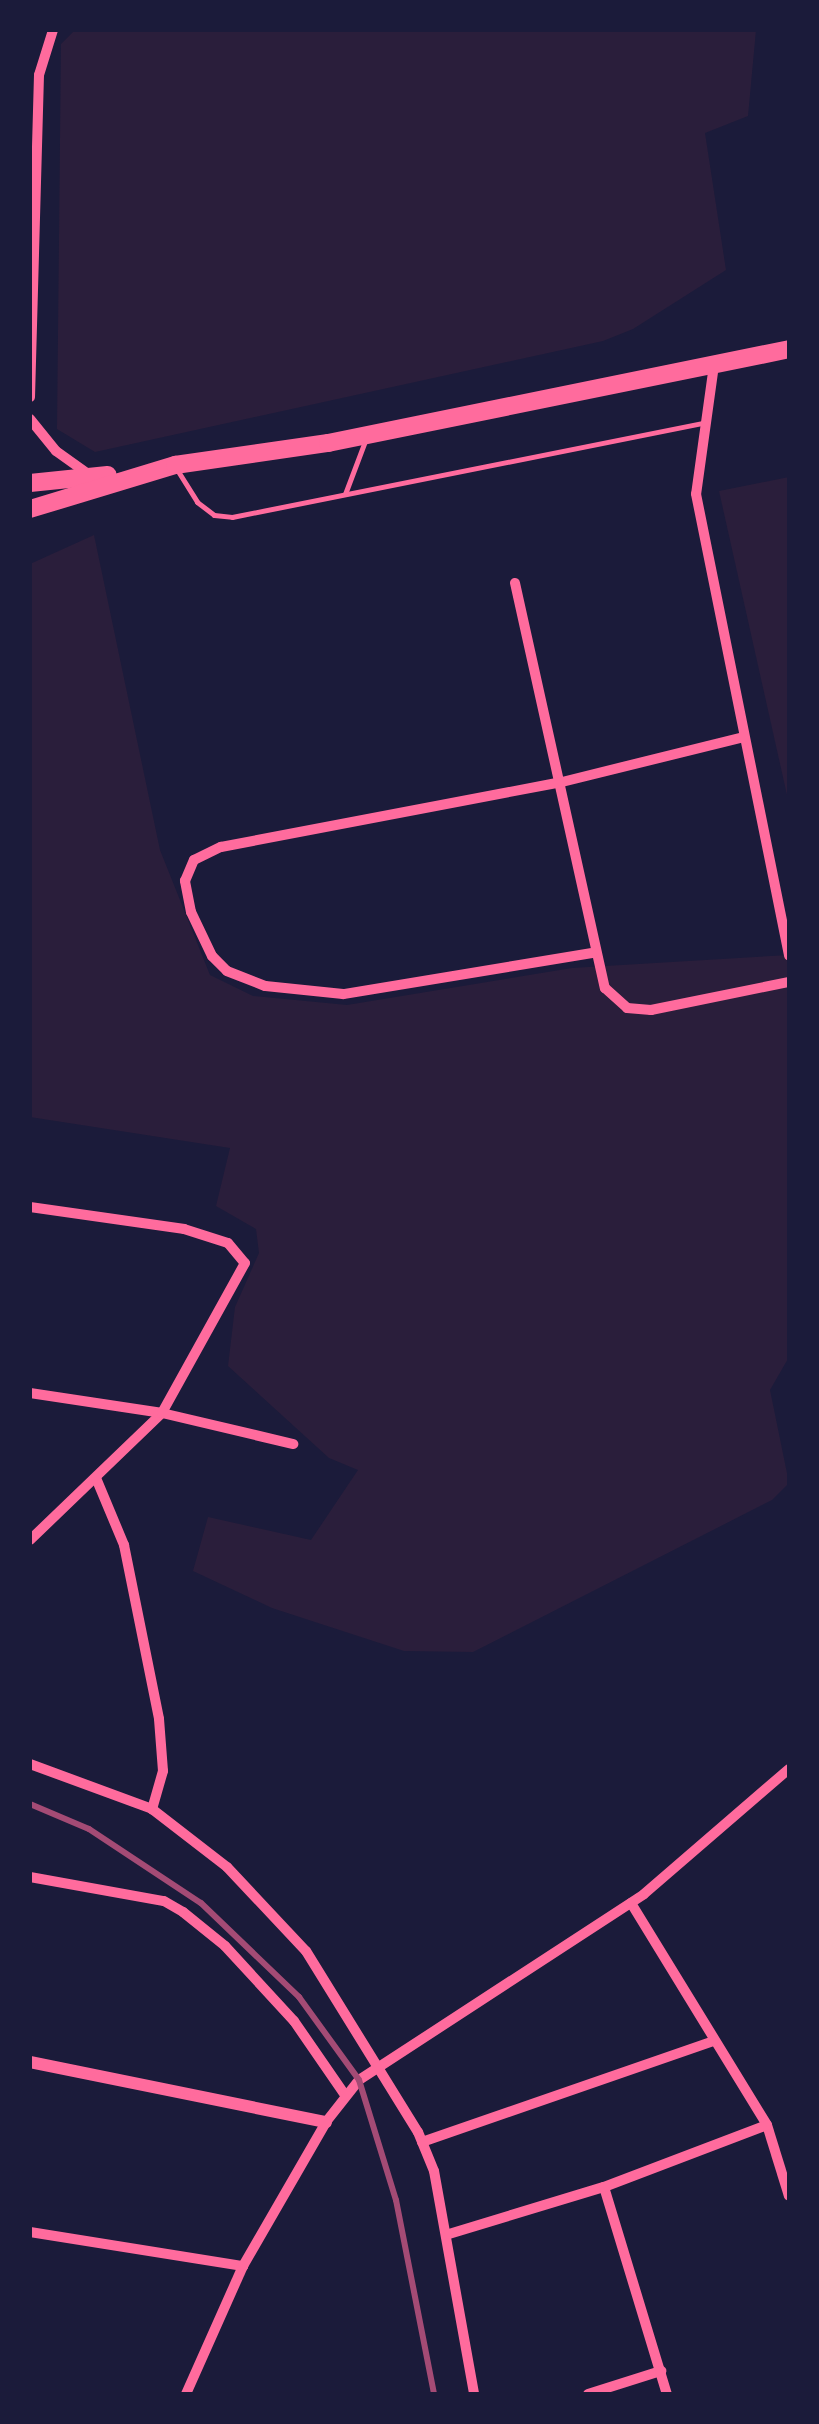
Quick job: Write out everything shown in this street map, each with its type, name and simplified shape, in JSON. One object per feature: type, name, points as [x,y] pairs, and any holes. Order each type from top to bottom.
[{"type":"highway","points":[[30,509],[174,465],[366,434],[789,349]]},
{"type":"highway","points":[[30,483],[153,471]]},
{"type":"street","points":[[30,397],[39,75],[52,30]]},
{"type":"street","points":[[714,364],[702,423],[696,494],[789,956]]},
{"type":"street","points":[[30,420],[56,450],[92,477]]},
{"type":"street","points":[[516,583],[562,782],[592,953],[605,988],[626,1008],[674,1007],[789,982]]},
{"type":"street","points":[[592,953],[344,994],[264,986],[228,971],[212,956],[186,895],[189,868],[211,850],[562,782],[744,736]]},
{"type":"street","points":[[30,1207],[184,1229],[243,1253],[238,1279],[162,1413],[30,1540]]},
{"type":"street","points":[[30,1393],[162,1413],[293,1444]]},
{"type":"street","points":[[96,1478],[124,1545],[159,1719],[162,1772],[152,1809]]},
{"type":"street","points":[[30,1764],[152,1809],[276,1914],[379,2065],[422,2142],[450,2234],[474,2394]]},
{"type":"street","points":[[186,2394],[243,2266],[345,2095],[379,2065],[631,1902],[789,1769]]},
{"type":"street","points":[[30,1877],[164,1901],[183,1912],[224,1946],[294,2021],[345,2095]]},
{"type":"street","points":[[631,1902],[767,2124],[789,2196]]},
{"type":"street","points":[[422,2142],[714,2041]]},
{"type":"street","points":[[30,2062],[326,2122]]},
{"type":"street","points":[[450,2234],[604,2187],[767,2124]]},
{"type":"street","points":[[604,2187],[667,2394]]},
{"type":"street","points":[[30,2232],[243,2266]]},
{"type":"street","points":[[588,2394],[661,2371]]},
{"type":"lane","points":[[174,465],[196,502],[214,515],[232,517],[702,423]]},
{"type":"lane","points":[[345,494],[366,434]]},
{"type":"shaded area","points":[[75,30],[756,30],[748,116],[705,133],[726,270],[633,329],[603,341],[95,452],[57,429],[61,44]]},
{"type":"shaded area","points":[[789,477],[789,804],[719,491]]},
{"type":"shaded area","points":[[94,535],[160,850],[210,975],[253,996],[347,1005],[572,968],[789,955],[789,1357],[770,1390],[789,1483],[772,1500],[473,1652],[404,1651],[272,1608],[193,1571],[208,1517],[311,1540],[358,1470],[329,1458],[228,1366],[235,1307],[259,1253],[256,1229],[216,1206],[230,1148],[30,1117],[30,564]]},
{"type":"railway","points":[[30,1804],[89,1829],[201,1903],[299,1997],[359,2080],[396,2200],[434,2394]]}]
